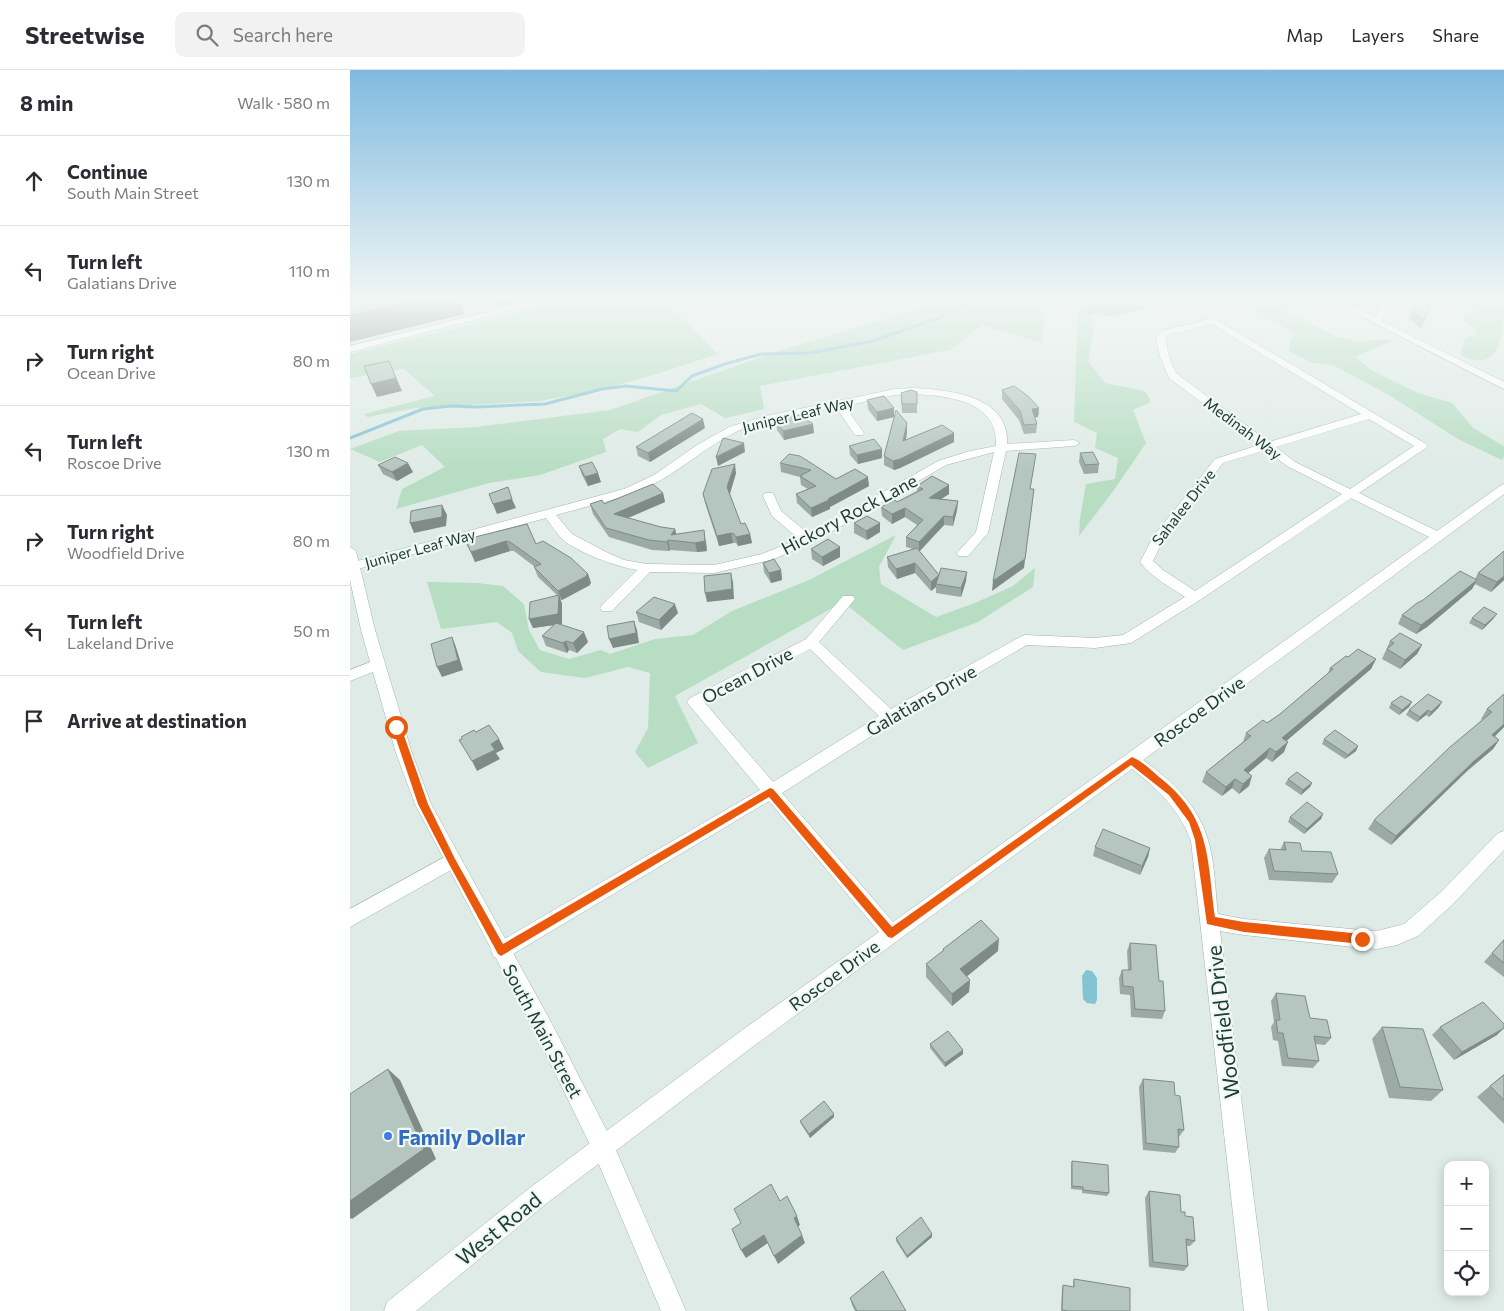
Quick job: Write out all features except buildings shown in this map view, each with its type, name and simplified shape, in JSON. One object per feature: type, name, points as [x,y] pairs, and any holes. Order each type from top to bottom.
[{"type":"street","name":"Medinah Way","points":[[1164,356],[1165,363],[1173,376],[1291,464],[1437,536]]},
{"type":"street","name":"Medinah Way","points":[[1271,356],[1422,446],[1349,494]]},
{"type":"street","points":[[1444,356],[1504,386]]},
{"type":"street","name":"Juniper Leaf Way","points":[[352,558],[406,553],[628,491],[658,477],[701,447],[733,430],[766,419],[895,392],[934,392],[959,396],[977,403],[996,418],[1002,434],[1001,447],[982,533],[963,553]]},
{"type":"street","points":[[839,404],[860,433]]},
{"type":"street","name":"Sahalee Drive","points":[[1195,597],[1158,573],[1146,562],[1149,552],[1203,479],[1219,461],[1370,415]]},
{"type":"street","name":"Hickory Rock Lane","points":[[548,513],[568,537],[601,555],[621,563],[647,568],[681,570],[722,567],[766,557],[808,540],[942,463],[965,454],[1001,447],[1074,443]]},
{"type":"street","name":"Roscoe Drive","points":[[603,1147],[1504,488]]},
{"type":"street","name":"Galatians Drive","points":[[501,951],[770,792],[890,717],[1025,640],[1095,643],[1126,640],[1195,597],[1349,494]]},
{"type":"street","points":[[769,496],[776,512],[808,540]]},
{"type":"street","name":"South Main Street","points":[[352,558],[378,664],[404,753],[423,804],[452,862],[544,1029],[603,1147],[674,1311]]},
{"type":"street","points":[[607,608],[647,568]]},
{"type":"street","points":[[811,642],[848,599]]},
{"type":"street","name":"Ocean Drive","points":[[890,717],[811,642],[695,702],[892,934]]},
{"type":"street","points":[[350,676],[378,664]]},
{"type":"street","name":"Woodfield Drive","points":[[1132,760],[1173,792],[1193,820],[1200,840],[1256,1311]]},
{"type":"street","points":[[1211,921],[1244,927],[1362,939],[1377,940],[1397,936],[1411,930],[1447,898],[1504,838]]},
{"type":"street","points":[[350,919],[452,862]]},
{"type":"street","name":"West Road","points":[[396,1311],[539,1195],[603,1147]]},
{"type":"green space","points":[[350,356],[712,356],[600,390],[540,401],[416,408],[367,417],[364,414],[435,396],[404,369],[350,378]]},
{"type":"green space","points":[[765,356],[919,356],[760,386],[764,409],[725,418],[701,404],[661,415],[638,432],[620,429],[603,439],[606,452],[540,475],[489,483],[396,509],[402,489],[445,467],[422,445],[380,462],[350,449],[399,431],[476,427],[610,410]]},
{"type":"green space","points":[[1076,356],[1089,356],[1088,361],[1105,383],[1145,391],[1151,402],[1133,410],[1146,443],[1114,490],[1079,536],[1086,484],[1115,479],[1118,458],[1095,448],[1097,433],[1074,422]]},
{"type":"green space","points":[[1298,356],[1358,356],[1355,357],[1373,371],[1418,393],[1452,403],[1473,428],[1504,446],[1504,456],[1502,460],[1458,439],[1389,395],[1333,365],[1312,363]]},
{"type":"green space","points":[[1463,356],[1492,356],[1482,360]]},
{"type":"green space","points":[[896,535],[879,567],[881,584],[936,617],[975,603],[1013,586],[1035,568],[1033,587],[978,622],[903,650],[843,602],[675,696],[698,743],[648,768],[635,752],[648,728],[650,673],[628,667],[585,678],[541,672],[518,651],[512,633],[497,622],[441,629],[427,582],[477,583],[503,586],[524,604],[529,630],[540,650],[569,659],[601,650],[610,654],[655,639],[693,635],[732,611],[809,580]]},
{"type":"water","points":[[1086,970],[1092,971],[1097,978],[1097,1000],[1095,1004],[1087,1003],[1083,999],[1082,976]]},
{"type":"waterway","points":[[350,438],[423,409],[451,406],[476,407],[545,404],[602,389],[626,386],[676,391],[692,376],[754,356]]},
{"type":"place","name":"Family Dollar","points":[[388,1136]]},
{"type":"route","points":[[396,727],[423,804],[452,862],[501,951],[770,792],[892,934],[1132,760],[1173,792],[1193,820],[1200,840],[1211,921],[1244,927],[1362,939]]}]
